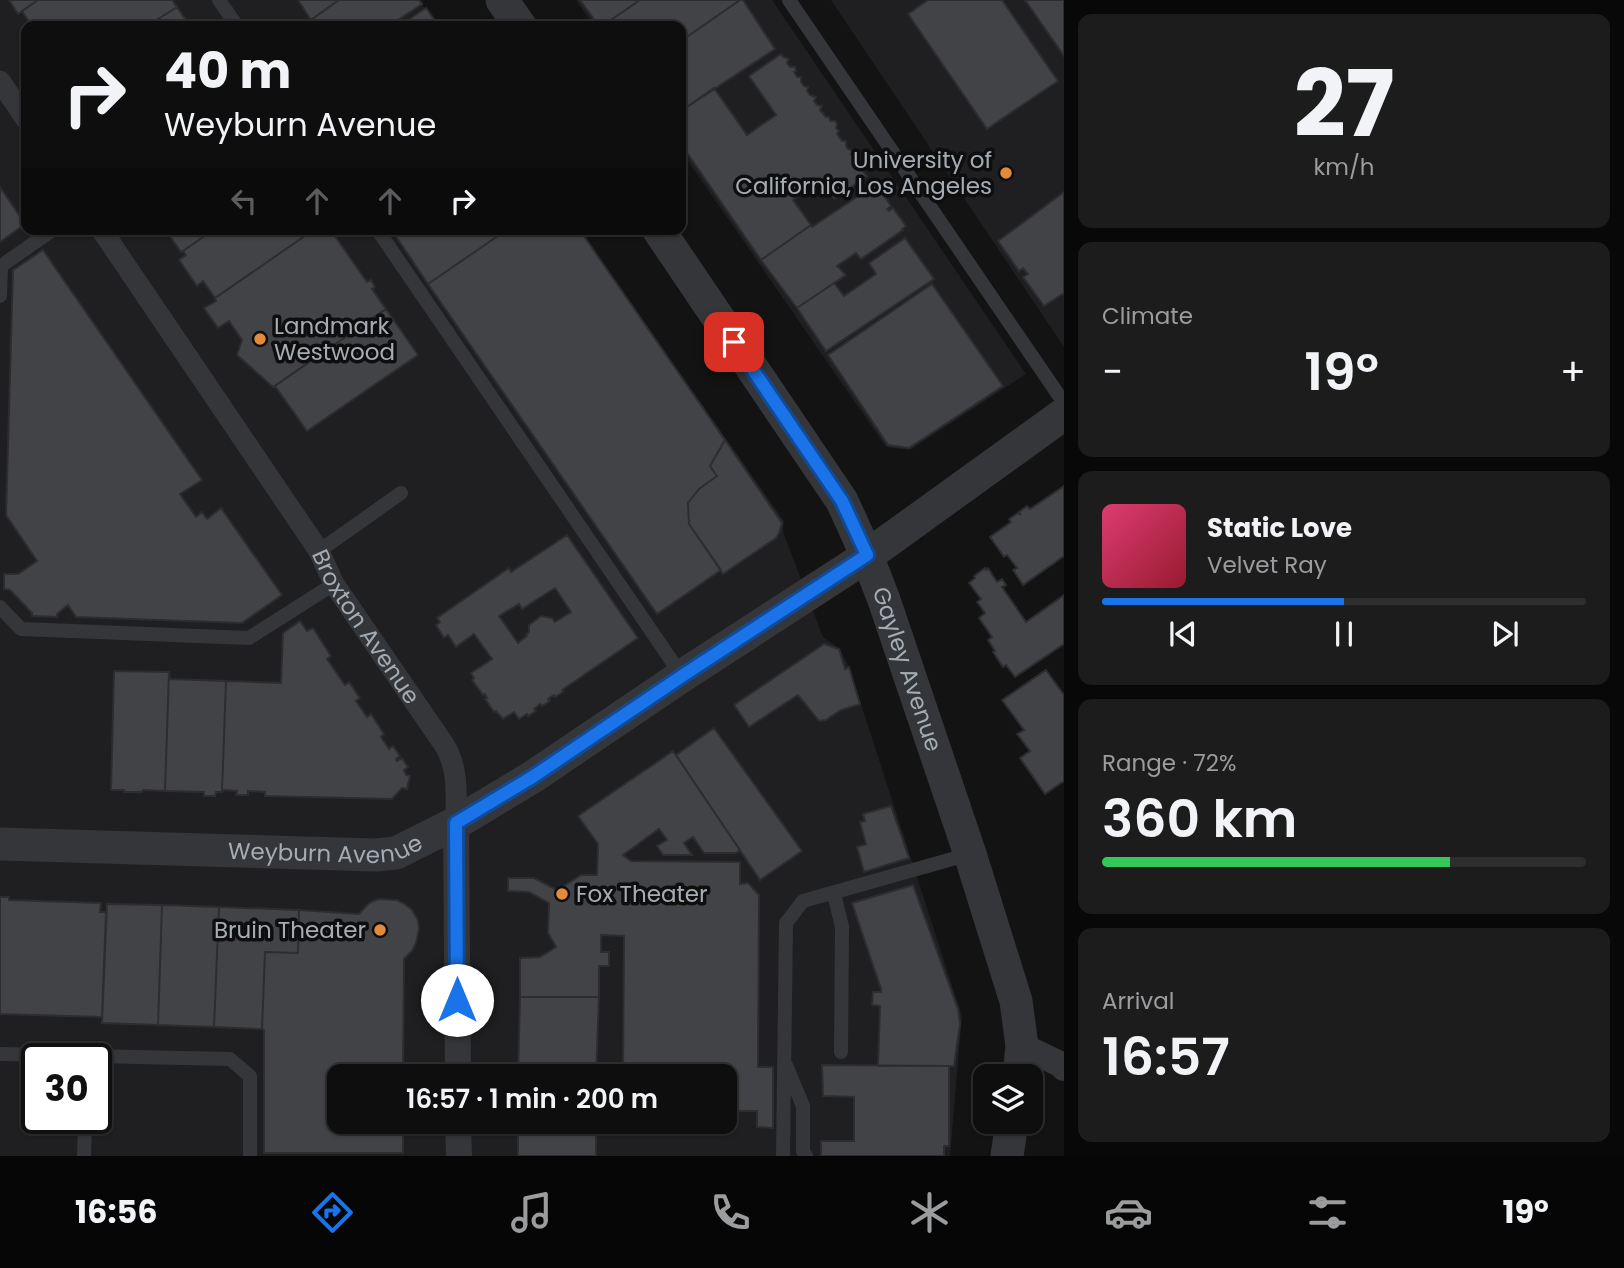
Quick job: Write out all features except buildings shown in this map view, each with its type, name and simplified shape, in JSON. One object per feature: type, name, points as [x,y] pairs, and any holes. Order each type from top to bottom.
[{"type":"street","points":[[502,0],[517,21]]},
{"type":"street","points":[[0,80],[21,112]]},
{"type":"street","name":"Broxton Avenue","points":[[105,235],[319,551],[334,584],[452,758],[456,775],[458,1064]]},
{"type":"street","name":"Gayley Avenue","points":[[662,235],[842,501],[867,555],[970,854],[1016,1001],[1020,1061]]},
{"type":"street","name":"Weyburn Avenue","points":[[0,844],[375,855],[396,853],[456,823],[534,776],[867,555],[1064,414]]},
{"type":"street","points":[[1020,1061],[1060,1064],[1064,1068]]},
{"type":"street","points":[[458,1134],[459,1156]]},
{"type":"street","points":[[1007,1156],[1010,1134]]},
{"type":"lane","points":[[219,0],[234,21]]},
{"type":"lane","points":[[789,0],[1064,403]]},
{"type":"lane","points":[[0,296],[1,266],[45,235]]},
{"type":"lane","points":[[381,235],[682,676]]},
{"type":"lane","points":[[319,551],[401,493]]},
{"type":"lane","points":[[0,607],[21,629],[249,638],[334,584]]},
{"type":"lane","points":[[783,1156],[786,923],[803,901],[970,854]]},
{"type":"lane","points":[[834,894],[842,927],[841,1052]]},
{"type":"lane","points":[[0,1054],[230,1059],[250,1076],[250,1156]]},
{"type":"lane","points":[[784,1061],[803,1106],[803,1151],[806,1156]]},
{"type":"lane","points":[[85,1134],[85,1156]]},
{"type":"shaded area","points":[[0,0],[419,0],[434,21],[21,21],[21,235],[583,235],[784,521],[783,532],[823,637],[840,649],[849,667],[962,1016],[950,1156],[0,1156]]},
{"type":"shaded area","points":[[576,0],[772,0],[1026,374],[910,450],[886,447],[686,158],[686,21],[591,21]]},
{"type":"shaded area","name":"University of California, Los Angeles","points":[[831,0],[1064,0],[1064,347]]},
{"type":"place","name":"University of California, Los Angeles","points":[[1006,173]]},
{"type":"place","name":"Landmark Westwood","points":[[260,339]]},
{"type":"place","name":"Fox Theater","points":[[562,894]]},
{"type":"place","name":"Bruin Theater","points":[[380,930]]},
{"type":"route","points":[[457,1000],[456,823],[534,776],[867,555],[842,501],[734,342]]}]
